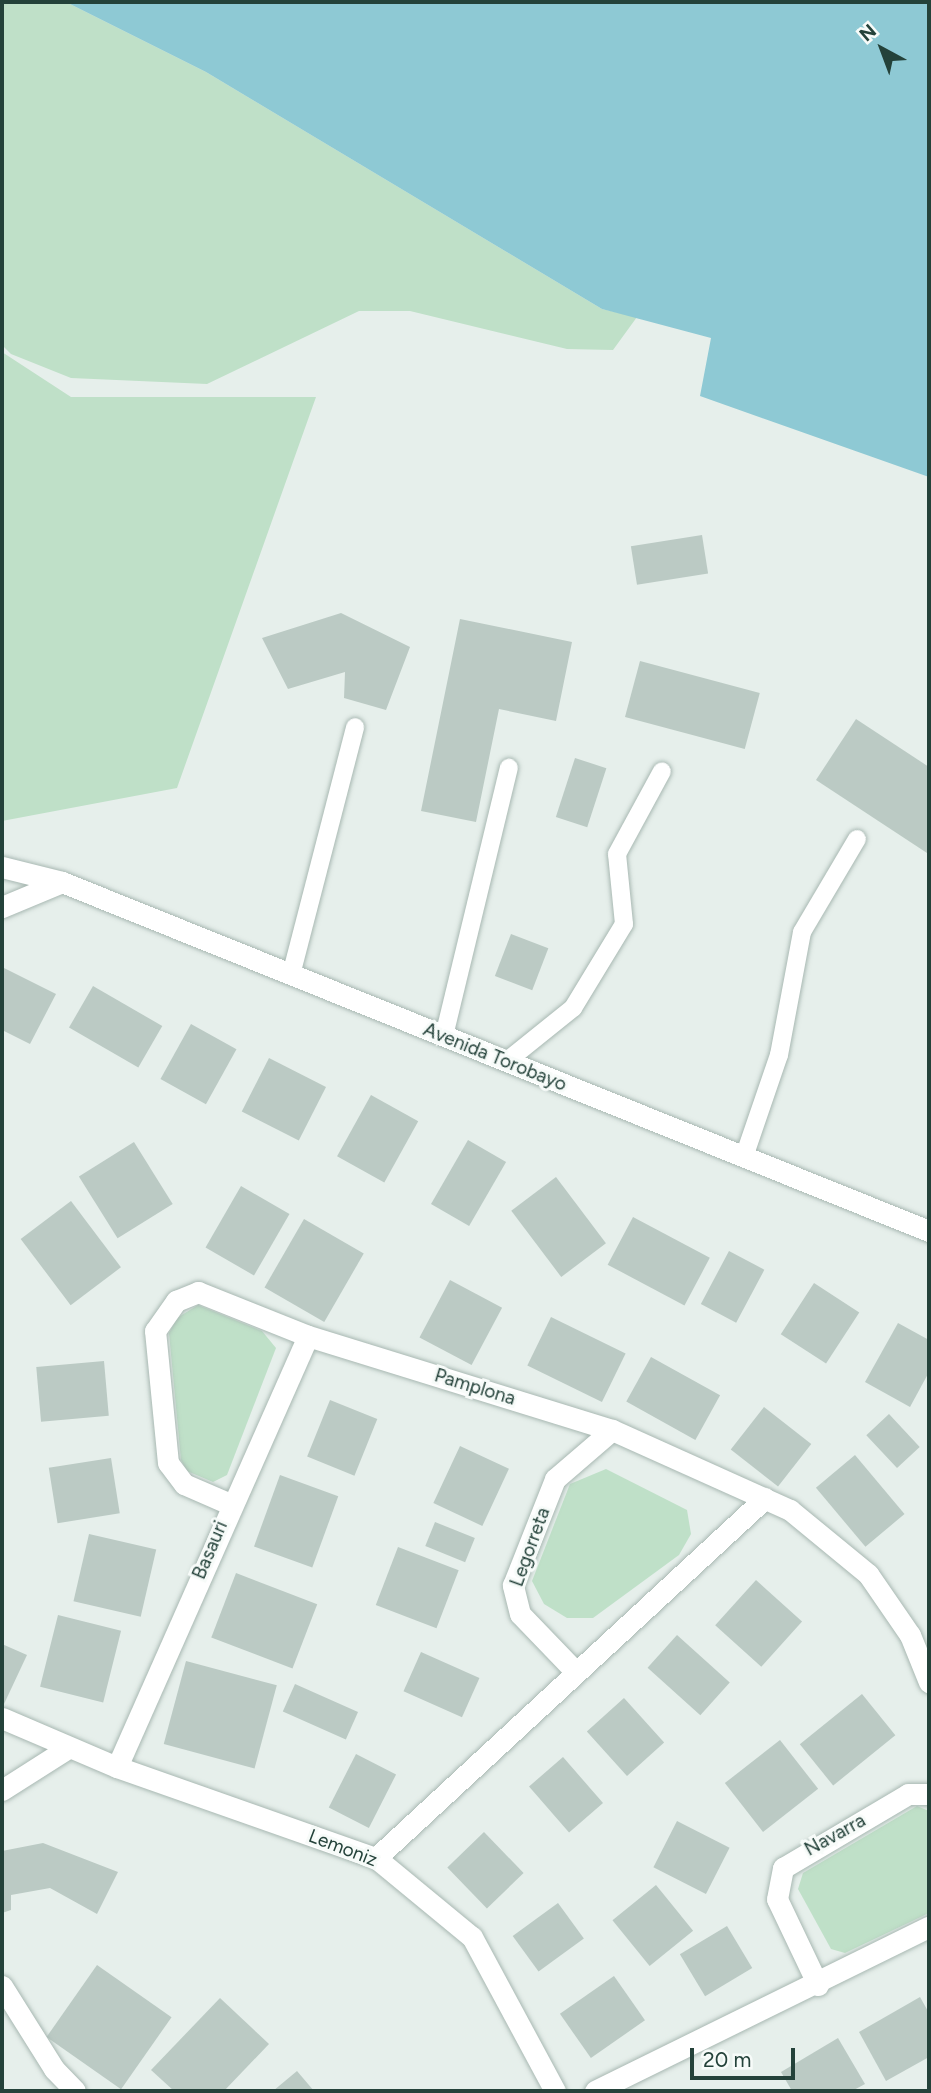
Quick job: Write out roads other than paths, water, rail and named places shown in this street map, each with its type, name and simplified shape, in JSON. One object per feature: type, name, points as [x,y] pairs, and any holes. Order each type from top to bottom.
[{"type":"street","name":"Avenida Torobayo","points":[[2,867],[62,882],[929,1231]]},
{"type":"street","points":[[2,907],[62,882]]},
{"type":"street","name":"Pamplona","points":[[230,1504],[184,1485],[170,1470],[155,1331],[160,1320],[176,1301],[198,1292],[308,1336],[612,1430],[765,1498],[813,1525],[868,1574],[910,1635],[929,1682]]},
{"type":"street","name":"Basauri","points":[[117,1767],[230,1504],[308,1336]]},
{"type":"street","name":"Legorreta","points":[[573,1669],[520,1614],[513,1585],[555,1479],[612,1430]]},
{"type":"street","points":[[376,1858],[573,1669],[765,1498]]},
{"type":"street","name":"Lemoniz","points":[[2,1718],[117,1767],[376,1858],[472,1937],[555,2091]]},
{"type":"street","points":[[2,1790],[68,1748]]},
{"type":"street","name":"Navarra","points":[[818,1985],[777,1899],[783,1868],[908,1794],[929,1794]]},
{"type":"street","points":[[595,2091],[818,1985],[929,1927]]},
{"type":"street","points":[[2,1986],[54,2069],[75,2091]]},
{"type":"lane","points":[[291,975],[355,727]]},
{"type":"lane","points":[[444,1036],[509,768]]},
{"type":"lane","points":[[507,1061],[573,1009],[624,924],[617,854],[662,771]]},
{"type":"lane","points":[[744,1157],[779,1055],[802,932],[857,839]]},
{"type":"water","points":[[66,2],[929,2],[929,477],[700,396],[711,338],[602,309],[206,72]]}]
